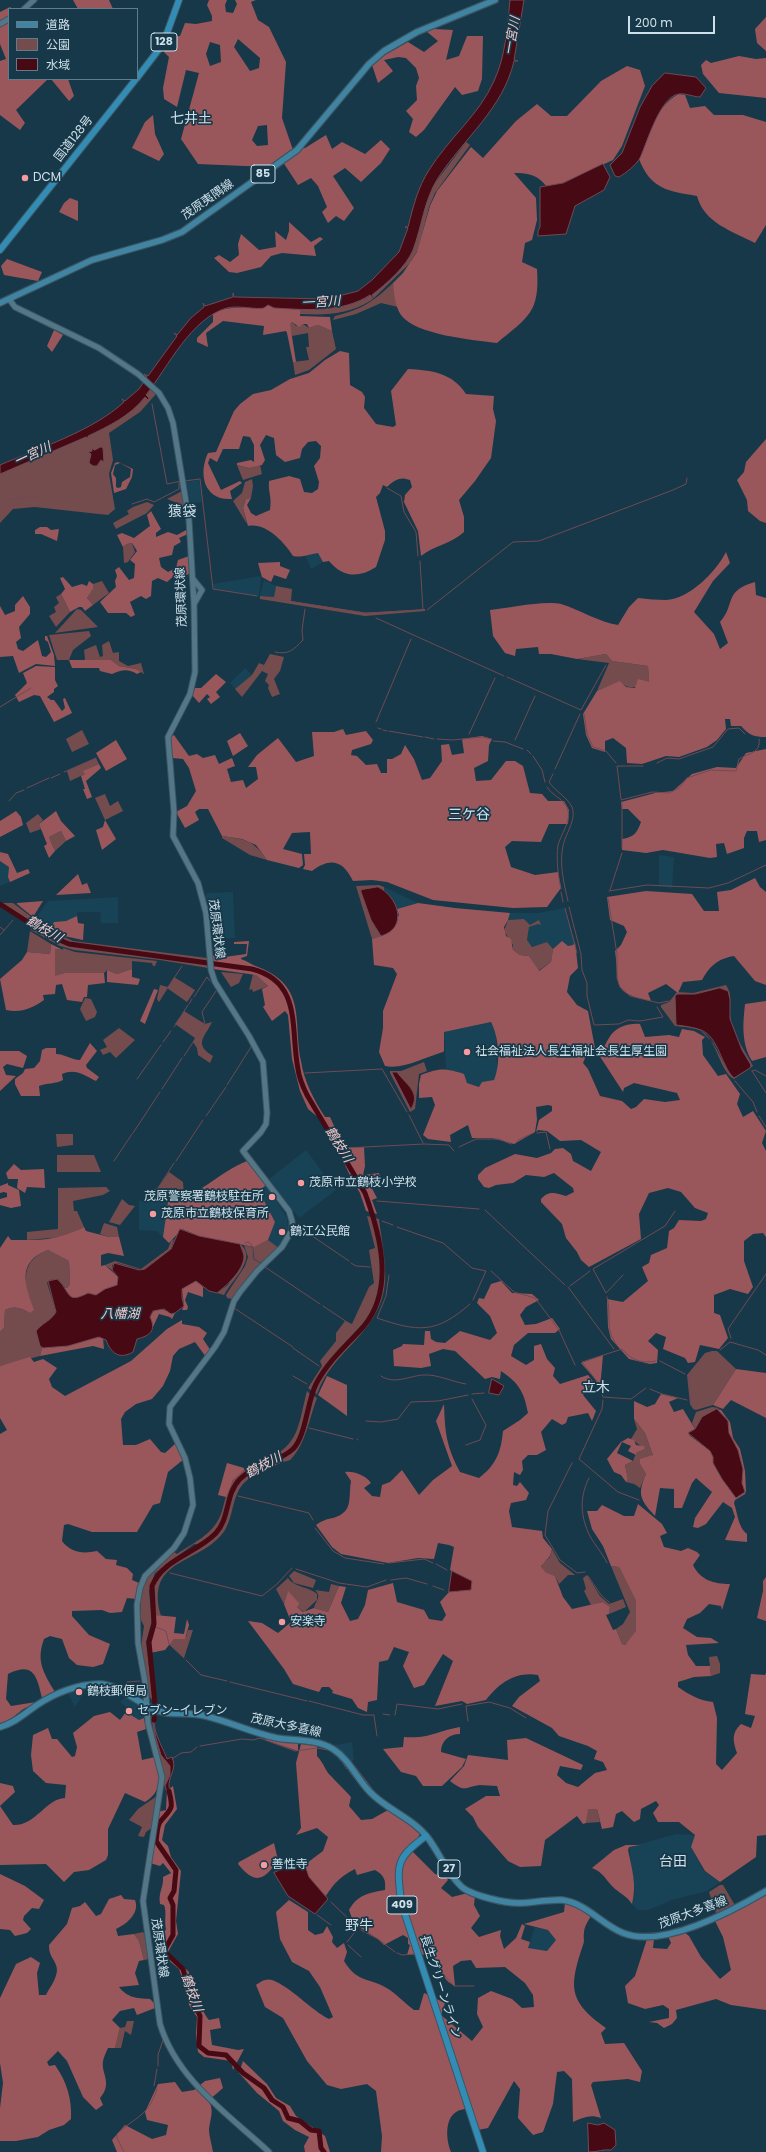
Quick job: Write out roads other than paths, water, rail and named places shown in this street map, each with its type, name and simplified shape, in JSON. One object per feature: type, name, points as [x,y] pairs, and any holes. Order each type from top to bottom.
[{"type":"highway","name":"国道128号","points":[[138,75],[163,44],[179,0]]},
{"type":"highway","name":"国道128号","points":[[0,250],[134,80]]},
{"type":"highway","name":"長生グリーンライン","points":[[426,1836],[410,1848],[400,1862],[398,1877],[401,1902],[406,1922],[483,2152]]},
{"type":"main road","points":[[25,8],[34,0]]},
{"type":"main road","name":"茂原夷隅線","points":[[0,303],[92,260],[162,240],[182,232],[297,150],[369,64],[384,51],[417,32],[495,0]]},
{"type":"main road","name":"茂原環状線","points":[[9,299],[15,307],[99,348],[138,374],[159,393],[168,408],[173,423],[184,481],[189,520],[194,604],[194,681],[190,694],[169,732],[167,743],[173,792],[172,836],[198,883],[206,913],[211,970],[215,982],[252,1041],[264,1068],[267,1114],[266,1124],[261,1132],[243,1151],[289,1211],[292,1221],[292,1230],[282,1247],[257,1271],[240,1292],[234,1301],[224,1332],[215,1347],[170,1407],[169,1424],[185,1458],[190,1478],[193,1501],[187,1528],[180,1541],[145,1576],[140,1588],[137,1604],[138,1643],[149,1707],[148,1723],[162,1777],[143,1911],[160,2024],[166,2039],[190,2079],[203,2093],[269,2152]]},
{"type":"main road","points":[[193,579],[202,590],[194,604]]},
{"type":"main road","name":"茂原大多喜線","points":[[0,1727],[22,1717],[48,1698],[87,1685],[110,1686],[149,1707],[158,1710],[205,1716],[266,1735],[318,1743],[332,1748],[340,1754],[371,1793],[388,1808],[414,1824],[426,1836],[455,1880],[463,1888],[472,1893],[516,1903],[557,1900],[572,1902],[622,1933],[636,1936],[658,1937],[716,1918],[738,1908],[766,1890]]},
{"type":"water","name":"一宮川","points":[[510,0],[524,0],[514,60],[518,61],[514,61],[509,78],[492,109],[448,163],[433,186],[426,204],[413,250],[406,263],[372,295],[374,298],[370,295],[359,301],[336,308],[311,310],[274,308],[268,305],[264,308],[231,307],[214,313],[202,322],[181,345],[146,395],[149,398],[148,400],[145,397],[133,410],[88,436],[88,438],[86,437],[0,474],[0,465],[65,438],[97,422],[124,402],[122,399],[125,401],[139,389],[147,377],[144,374],[148,376],[177,336],[174,333],[177,335],[191,318],[204,307],[203,303],[205,306],[233,297],[233,293],[234,297],[327,299],[358,291],[372,280],[399,252],[408,228],[405,227],[408,227],[419,190],[429,170],[445,147],[472,116],[488,93],[494,81],[504,51]]},
{"type":"water","points":[[665,73],[696,77],[706,88],[700,97],[679,94],[672,97],[660,111],[638,161],[631,169],[619,177],[615,176],[610,165],[622,153],[640,107],[652,86]]},
{"type":"water","points":[[603,164],[610,177],[604,190],[575,206],[566,234],[538,236],[540,227],[540,187],[563,183]]},
{"type":"water","points":[[101,447],[103,448],[104,462],[101,460],[97,466],[93,466],[89,463],[91,454],[88,452],[92,451],[92,448],[94,450]]},
{"type":"water","points":[[378,887],[391,897],[398,912],[398,919],[395,926],[390,932],[381,936],[371,920],[361,892],[361,890]]},
{"type":"water","points":[[720,988],[728,991],[730,999],[730,1019],[742,1050],[751,1065],[750,1068],[734,1078],[726,1066],[716,1045],[707,1034],[695,1028],[676,1025],[675,996],[677,994],[695,994]]},
{"type":"water","points":[[392,1072],[397,1072],[414,1093],[415,1098],[411,1109]]},
{"type":"water","name":"八幡湖","points":[[180,1229],[199,1236],[240,1244],[244,1255],[241,1267],[230,1282],[221,1290],[217,1293],[209,1291],[196,1281],[182,1289],[184,1306],[175,1313],[171,1314],[164,1309],[153,1311],[150,1317],[153,1326],[151,1332],[137,1339],[133,1352],[128,1354],[116,1354],[110,1348],[106,1340],[99,1337],[68,1346],[43,1348],[40,1346],[36,1331],[52,1318],[56,1312],[48,1281],[57,1279],[69,1295],[75,1298],[88,1293],[96,1295],[105,1289],[117,1285],[118,1277],[112,1270],[114,1263],[139,1270],[145,1269],[171,1249]]},
{"type":"water","points":[[492,1379],[504,1386],[499,1395],[489,1393]]},
{"type":"water","points":[[717,1409],[728,1421],[729,1433],[738,1450],[743,1469],[742,1483],[745,1492],[736,1498],[722,1479],[713,1463],[713,1457],[710,1451],[688,1433],[695,1429],[702,1417]]},
{"type":"water","points":[[452,1571],[472,1581],[471,1590],[449,1592]]},
{"type":"water","points":[[152,1715],[157,1715],[155,1725],[158,1737],[167,1759],[172,1757],[174,1765],[169,1784],[169,1797],[165,1786],[170,1775],[170,1766],[161,1755]]},
{"type":"water","points":[[294,1863],[306,1868],[309,1877],[328,1899],[315,1914],[288,1896],[274,1873]]},
{"type":"water","points":[[588,2123],[598,2125],[604,2123],[615,2130],[616,2145],[611,2150],[589,2152]]},
{"type":"waterway","points":[[152,404],[167,484],[181,481]]},
{"type":"waterway","points":[[427,610],[513,542],[539,541],[673,490],[686,484],[687,478]]},
{"type":"waterway","points":[[184,481],[200,479],[213,589],[257,596]]},
{"type":"waterway","points":[[132,504],[147,499],[154,502],[179,489],[179,482]]},
{"type":"waterway","points":[[387,488],[401,496],[404,512],[416,532],[418,556]]},
{"type":"waterway","points":[[0,506],[9,499],[38,497]]},
{"type":"waterway","points":[[261,597],[365,613],[423,610],[420,561]]},
{"type":"waterway","points":[[275,652],[284,653],[290,651],[303,640],[302,630],[305,609]]},
{"type":"waterway","points":[[376,618],[504,676]]},
{"type":"waterway","points":[[376,722],[411,639]]},
{"type":"waterway","points":[[507,677],[581,710],[606,665]]},
{"type":"waterway","points":[[469,734],[495,678]]},
{"type":"waterway","points":[[0,707],[31,688]]},
{"type":"waterway","points":[[515,740],[535,696]]},
{"type":"waterway","points":[[555,769],[580,714]]},
{"type":"waterway","points":[[584,714],[587,734],[593,747],[606,751],[616,763]]},
{"type":"waterway","points":[[657,763],[667,758],[679,759],[713,747],[728,729],[739,728],[745,734]]},
{"type":"waterway","points":[[383,730],[387,731]]},
{"type":"waterway","points":[[389,731],[423,737]]},
{"type":"waterway","points":[[425,737],[434,739]]},
{"type":"waterway","points":[[437,739],[453,740],[482,737],[491,739]]},
{"type":"waterway","points":[[621,800],[652,792],[669,793],[679,788],[687,778],[711,770],[736,771],[739,759],[756,750],[758,748],[759,739]]},
{"type":"waterway","points":[[493,741],[505,742],[523,749]]},
{"type":"waterway","points":[[527,750],[531,754]]},
{"type":"waterway","points":[[533,756],[542,770],[545,782]]},
{"type":"waterway","points":[[64,772],[96,758]]},
{"type":"waterway","points":[[621,799],[617,766],[643,766]]},
{"type":"waterway","points":[[51,778],[60,774]]},
{"type":"waterway","points":[[553,774],[549,782],[570,803],[573,812],[572,822],[564,841],[562,853],[562,874],[568,901]]},
{"type":"waterway","points":[[27,788],[49,778]]},
{"type":"waterway","points":[[547,787],[564,803],[569,814],[557,850],[561,889]]},
{"type":"waterway","points":[[9,801],[16,793],[24,790]]},
{"type":"waterway","points":[[622,803],[622,848]]},
{"type":"waterway","points":[[610,890],[622,853]]},
{"type":"waterway","points":[[609,891],[647,885],[709,888],[728,883],[766,865]]},
{"type":"waterway","points":[[561,892],[563,902]]},
{"type":"waterway","points":[[608,898],[617,954],[617,978],[620,987],[630,996],[659,1003],[669,1001]]},
{"type":"waterway","name":"鶴枝川","points":[[0,904],[48,935],[69,944],[252,969],[268,975],[280,985],[287,996],[291,1009],[301,1082],[307,1095],[365,1193],[376,1226],[382,1261],[382,1278],[374,1311],[364,1326],[326,1368],[316,1384],[310,1400],[304,1427],[297,1443],[287,1454],[252,1470],[240,1479],[235,1485],[224,1520],[216,1533],[199,1546],[172,1562],[157,1577],[152,1586],[154,1624],[149,1642],[155,1704],[154,1720]]},
{"type":"waterway","points":[[569,907],[581,954],[582,970],[587,983],[587,996],[594,1025],[619,1024],[628,1020],[640,1021],[663,1017],[657,1007]]},
{"type":"waterway","points":[[565,908],[577,953]]},
{"type":"waterway","points":[[0,935],[13,920]]},
{"type":"waterway","points":[[0,927],[4,930]]},
{"type":"waterway","points":[[159,1001],[182,966]]},
{"type":"waterway","points":[[194,997],[207,977],[210,981]]},
{"type":"waterway","points":[[184,1056],[205,1024],[202,1012],[216,991]]},
{"type":"waterway","points":[[189,1004],[192,999]]},
{"type":"waterway","points":[[183,1013],[188,1005]]},
{"type":"waterway","points":[[174,1027],[181,1017]]},
{"type":"waterway","points":[[163,1042],[171,1031]]},
{"type":"waterway","points":[[137,1079],[161,1045]]},
{"type":"waterway","points":[[227,1085],[251,1047]]},
{"type":"waterway","points":[[162,1089],[182,1058]]},
{"type":"waterway","points":[[305,1073],[382,1069],[407,1112]]},
{"type":"waterway","points":[[752,1071],[755,1070],[766,1076]]},
{"type":"waterway","points":[[752,1071],[766,1093]]},
{"type":"waterway","points":[[735,1081],[753,1102],[757,1112]]},
{"type":"waterway","points":[[206,1116],[226,1087]]},
{"type":"waterway","points":[[133,1133],[160,1092]]},
{"type":"waterway","points":[[409,1115],[423,1143]]},
{"type":"waterway","points":[[759,1116],[766,1127]]},
{"type":"waterway","points":[[176,1161],[203,1120]]},
{"type":"waterway","points":[[537,1133],[546,1132],[550,1149]]},
{"type":"waterway","points":[[516,1143],[518,1140],[533,1133]]},
{"type":"waterway","points":[[114,1161],[132,1134]]},
{"type":"waterway","points":[[459,1147],[476,1139],[499,1139],[511,1144]]},
{"type":"waterway","points":[[345,1148],[424,1144],[449,1145],[454,1151]]},
{"type":"waterway","points":[[158,1188],[174,1163]]},
{"type":"waterway","points":[[377,1201],[479,1209]]},
{"type":"waterway","points":[[485,1210],[565,1285]]},
{"type":"waterway","points":[[623,1275],[606,1293],[593,1269],[665,1226],[675,1211]]},
{"type":"waterway","points":[[382,1221],[393,1225]]},
{"type":"waterway","points":[[397,1227],[443,1243],[472,1268],[486,1271],[473,1300]]},
{"type":"waterway","points":[[302,1229],[349,1261]]},
{"type":"waterway","points":[[245,1243],[248,1242],[252,1245],[253,1258],[261,1264]]},
{"type":"waterway","points":[[351,1263],[356,1266],[370,1267]]},
{"type":"waterway","points":[[265,1267],[320,1304]]},
{"type":"waterway","points":[[491,1271],[514,1292],[535,1298],[559,1330],[575,1365]]},
{"type":"waterway","points":[[570,1286],[590,1271]]},
{"type":"waterway","points":[[731,1338],[728,1329],[766,1274]]},
{"type":"waterway","points":[[389,1275],[386,1296],[377,1318],[404,1326],[426,1328],[447,1321],[470,1304]]},
{"type":"waterway","points":[[568,1287],[614,1349]]},
{"type":"waterway","points":[[607,1297],[609,1328],[617,1345]]},
{"type":"waterway","points":[[323,1306],[353,1326]]},
{"type":"waterway","points":[[234,1308],[293,1347]]},
{"type":"waterway","points":[[720,1350],[730,1342],[758,1350],[766,1355]]},
{"type":"waterway","points":[[293,1348],[319,1366]]},
{"type":"waterway","points":[[646,1388],[631,1399],[603,1397],[599,1384],[582,1362],[622,1349],[629,1356],[637,1360],[646,1362],[656,1361]]},
{"type":"waterway","points":[[691,1405],[689,1376],[706,1354],[716,1352]]},
{"type":"waterway","points":[[660,1361],[685,1374]]},
{"type":"waterway","points":[[381,1376],[386,1379],[396,1380],[429,1375],[466,1384]]},
{"type":"waterway","points":[[293,1376],[307,1384]]},
{"type":"waterway","points":[[650,1389],[662,1394],[687,1400]]},
{"type":"waterway","points":[[472,1394],[484,1393]]},
{"type":"waterway","points":[[366,1421],[381,1422],[398,1419],[411,1402],[438,1401],[468,1395]]},
{"type":"waterway","points":[[466,1445],[480,1440],[486,1425],[472,1399]]},
{"type":"waterway","points":[[603,1400],[602,1409],[579,1459],[618,1492],[639,1500]]},
{"type":"waterway","points":[[309,1428],[353,1439]]},
{"type":"waterway","points":[[572,1463],[548,1511],[545,1535],[560,1560],[577,1573],[585,1572]]},
{"type":"waterway","points":[[589,1478],[584,1491],[582,1511],[585,1525],[590,1536],[607,1563]]},
{"type":"waterway","points":[[238,1496],[309,1513],[313,1520]]},
{"type":"waterway","points":[[315,1528],[333,1551],[345,1558],[384,1564]]},
{"type":"waterway","points":[[389,1563],[424,1559],[433,1563]]},
{"type":"waterway","points":[[436,1564],[447,1570]]},
{"type":"waterway","points":[[170,1573],[262,1596],[277,1584],[292,1568]]},
{"type":"waterway","points":[[296,1569],[339,1583],[367,1587],[386,1580]]},
{"type":"waterway","points":[[588,1576],[601,1595],[610,1603]]},
{"type":"waterway","points":[[391,1580],[406,1578],[427,1584]]},
{"type":"waterway","points":[[433,1586],[444,1590]]},
{"type":"waterway","points":[[153,1626],[166,1631],[169,1644],[184,1658]]},
{"type":"waterway","points":[[186,1660],[201,1675],[227,1681]]},
{"type":"waterway","points":[[127,1682],[140,1681]]},
{"type":"waterway","points":[[230,1682],[307,1701]]},
{"type":"waterway","points":[[309,1701],[363,1715],[374,1715],[377,1736]]},
{"type":"waterway","points":[[468,1721],[466,1706],[489,1702],[510,1708],[526,1718]]},
{"type":"waterway","points":[[395,1715],[397,1704],[438,1709],[462,1704]]},
{"type":"waterway","points":[[383,1714],[390,1715]]},
{"type":"waterway","points":[[200,1746],[242,1739],[253,1740],[260,1738],[295,1751],[317,1748],[328,1750]]},
{"type":"waterway","points":[[172,1759],[181,1753],[191,1752],[197,1747]]},
{"type":"waterway","points":[[331,1751],[338,1757]]},
{"type":"waterway","points":[[340,1759],[347,1769]]},
{"type":"waterway","points":[[350,1760],[377,1795],[414,1820]]},
{"type":"waterway","points":[[349,1771],[355,1779]]},
{"type":"waterway","points":[[357,1782],[364,1789]]},
{"type":"waterway","name":"鶴枝川","points":[[169,1791],[171,1806],[159,1824],[156,1841],[176,1870],[174,1891],[170,1898],[173,1905],[173,1935],[164,1951],[183,1969],[188,1987],[195,1996],[196,2007],[200,2016],[199,2046],[208,2053],[226,2055],[243,2073],[264,2088],[272,2100],[283,2107],[288,2118],[300,2121],[311,2130],[319,2131],[321,2148],[324,2152]]},
{"type":"waterway","points":[[380,1804],[387,1810]]},
{"type":"waterway","points":[[331,1902],[358,1928],[347,1942]]},
{"type":"waterway","points":[[317,1915],[331,1925]]},
{"type":"waterway","points":[[361,1930],[378,1939],[395,1952]]},
{"type":"waterway","points":[[348,1945],[361,1957]]},
{"type":"waterway","points":[[397,1953],[402,1955],[415,1954]]},
{"type":"waterway","points":[[420,1954],[428,1955],[436,1962],[435,1965]]},
{"type":"waterway","points":[[437,1967],[454,1986],[474,1986]]},
{"type":"waterway","points":[[158,2066],[158,2055],[163,2040]]},
{"type":"waterway","points":[[154,2086],[157,2069]]},
{"type":"waterway","points":[[124,2152],[117,2138],[117,2134],[145,2111],[150,2105],[157,2089]]},
{"type":"place","name":"DCM","points":[[25,178]]},
{"type":"place","name":"社会福祉法人長生福祉会長生厚生園","points":[[467,1052]]},
{"type":"place","name":"茂原市立鶴枝小学校","points":[[301,1183]]},
{"type":"place","name":"茂原警察署鶴枝駐在所","points":[[272,1197]]},
{"type":"place","name":"茂原市立鶴枝保育所","points":[[153,1214]]},
{"type":"place","name":"鶴江公民館","points":[[282,1232]]},
{"type":"place","name":"安楽寺","points":[[282,1622]]},
{"type":"place","name":"鶴枝郵便局","points":[[79,1692]]},
{"type":"place","name":"セブン-イレブン","points":[[129,1711]]},
{"type":"place","name":"善性寺","points":[[264,1865]]},
{"type":"district","name":"七井土","points":[[191,119]]},
{"type":"district","name":"猿袋","points":[[182,512]]},
{"type":"district","name":"三ケ谷","points":[[469,815]]},
{"type":"district","name":"立木","points":[[596,1388]]},
{"type":"district","name":"台田","points":[[673,1862]]},
{"type":"district","name":"野牛","points":[[359,1926]]}]
